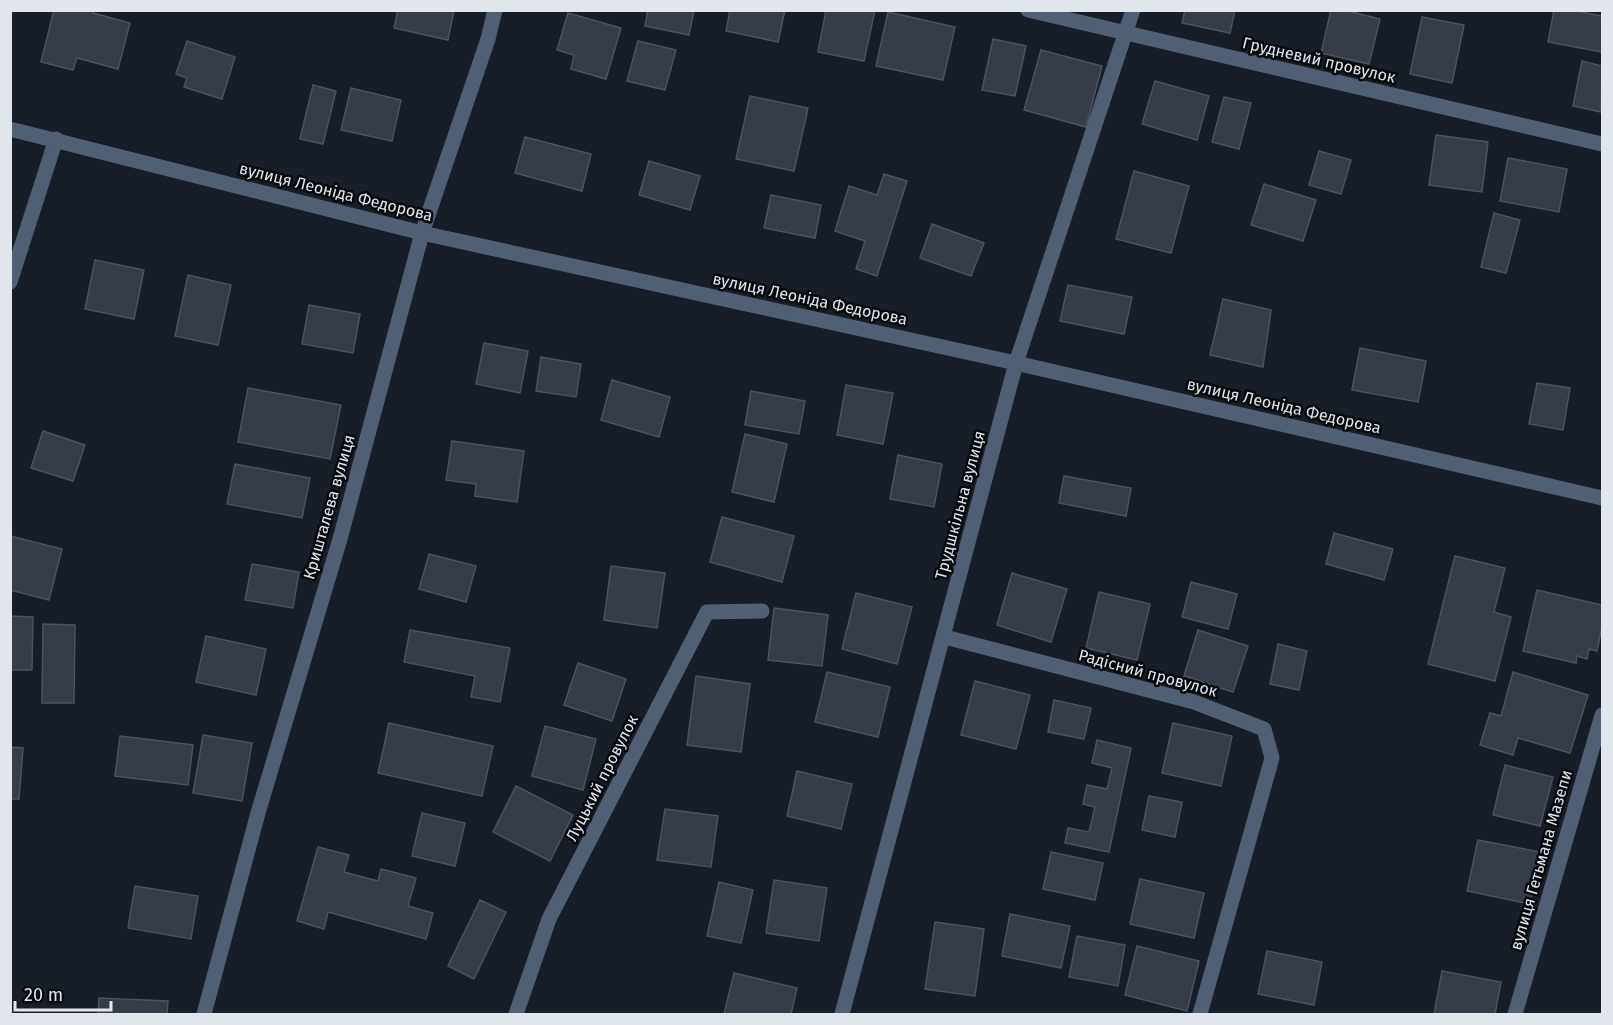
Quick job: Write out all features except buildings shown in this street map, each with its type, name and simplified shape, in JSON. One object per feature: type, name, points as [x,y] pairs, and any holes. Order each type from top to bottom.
[{"type":"street","name":"Кришталева вулиця","points":[[204,1014],[258,813],[340,539],[423,233],[489,39],[495,10]]},
{"type":"street","name":"Грудневий провулок","points":[[1028,10],[1602,144]]},
{"type":"street","name":"Трудшкільна вулиця","points":[[842,1014],[945,637],[1016,363],[1133,10]]},
{"type":"street","name":"вулиця Леоніда Федорова","points":[[10,129],[423,233],[1016,363],[1602,498]]},
{"type":"street","points":[[10,282],[56,140]]},
{"type":"street","name":"Луцький провулок","points":[[516,1014],[549,919],[707,612],[762,611]]},
{"type":"street","name":"Радісний провулок","points":[[945,637],[1194,702],[1264,729],[1272,758],[1200,1014]]},
{"type":"street","name":"вулиця Гетьмана Мазепи","points":[[1515,1014],[1602,715]]}]
